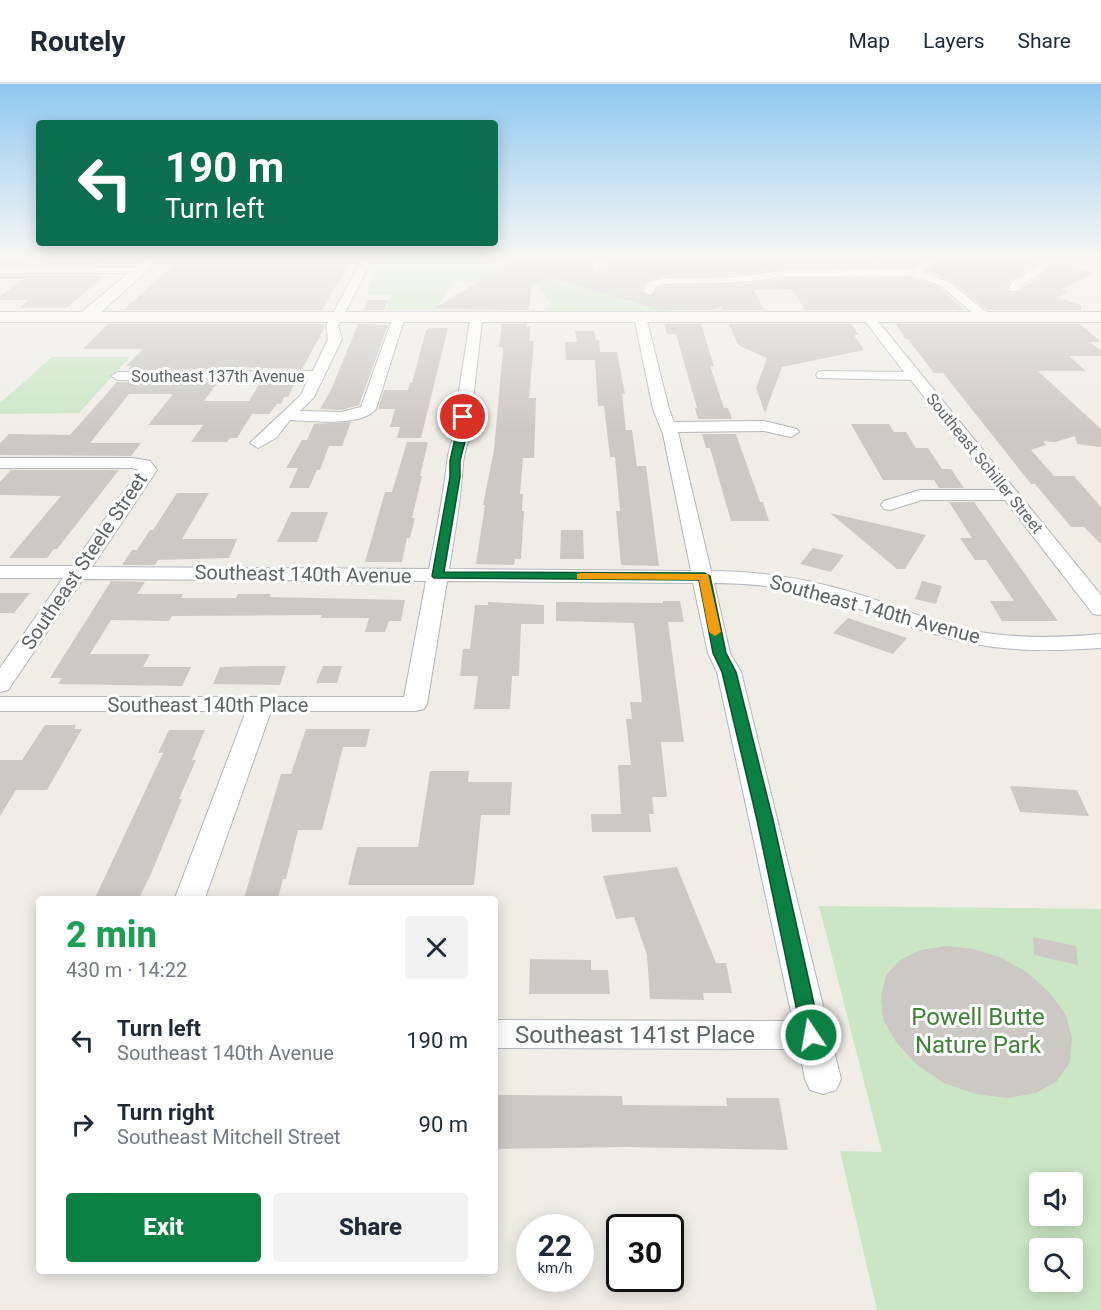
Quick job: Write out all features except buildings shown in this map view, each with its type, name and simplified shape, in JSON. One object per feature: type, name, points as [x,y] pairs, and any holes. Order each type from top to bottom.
[{"type":"street","points":[[0,317],[1101,317]]},
{"type":"street","points":[[258,443],[277,428],[286,415],[307,397],[335,339],[332,326],[337,317]]},
{"type":"street","points":[[286,415],[351,415],[368,409],[399,317]]},
{"type":"street","points":[[438,576],[455,477],[455,461],[464,426],[463,417],[476,320],[479,317]]},
{"type":"street","points":[[640,317],[661,410],[668,427],[704,576],[719,653],[729,672],[765,820],[811,1035],[823,1079]]},
{"type":"street","name":"Southeast Schiller Street","points":[[868,317],[1101,609]]},
{"type":"street","name":"Southeast 137th Avenue","points":[[118,376],[317,375]]},
{"type":"street","points":[[823,375],[915,376]]},
{"type":"street","points":[[668,427],[764,426],[791,432]]},
{"type":"street","name":"Southeast Steele Street","points":[[0,463],[133,463],[146,466],[148,472],[0,685]]},
{"type":"street","points":[[890,505],[920,495],[1010,495]]},
{"type":"street","name":"Southeast 140th Avenue","points":[[0,572],[704,576],[769,580],[846,597],[951,633],[978,638],[1028,643],[1101,641]]},
{"type":"street","name":"Southeast 140th Place","points":[[0,704],[415,704],[438,576]]},
{"type":"street","points":[[191,896],[261,705]]},
{"type":"street","name":"Southeast 141st Place","points":[[498,1035],[811,1035]]},
{"type":"green space","points":[[52,357],[130,357],[79,413],[0,414],[0,403]]},
{"type":"green space","name":"Powell Butte Nature Park","points":[[819,906],[1101,909],[1101,1310],[877,1310],[840,1151],[882,1152]]},
{"type":"slow traffic","points":[[581,576],[704,576],[715,632]]},
{"type":"route","points":[[463,417],[464,426],[455,461],[455,477],[438,576],[704,576],[719,653],[729,672],[765,820],[811,1035]]}]
